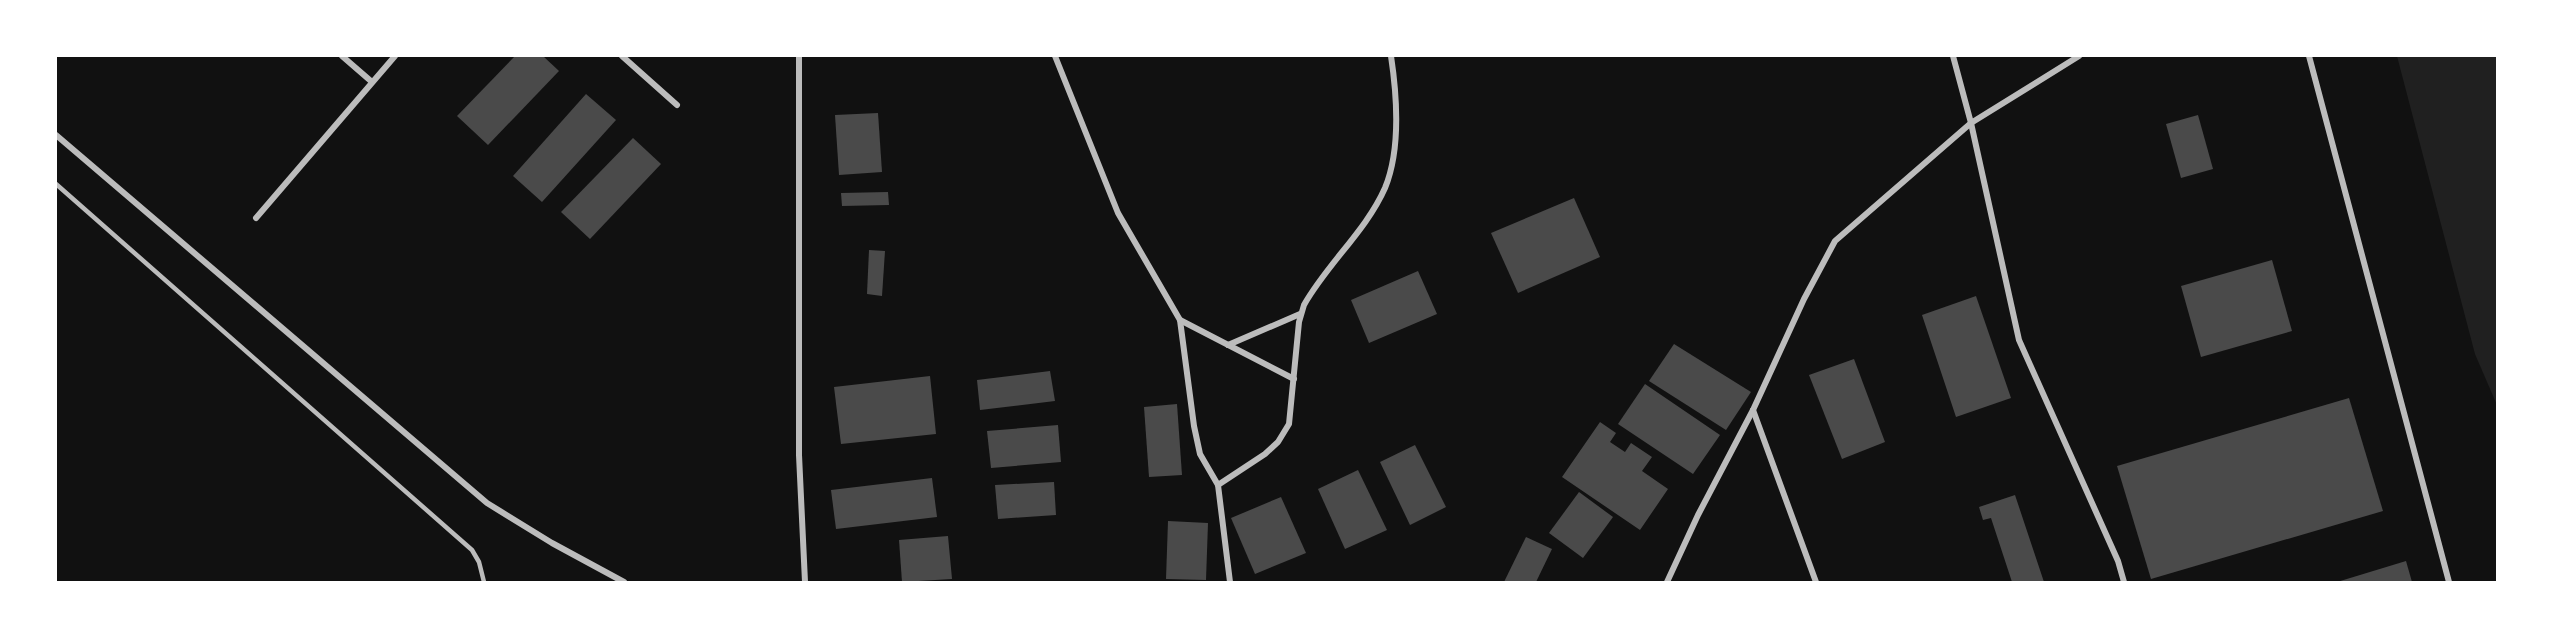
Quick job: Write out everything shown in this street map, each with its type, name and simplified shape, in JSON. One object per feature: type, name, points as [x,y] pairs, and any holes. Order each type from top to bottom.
[{"type":"street","points":[[342,56],[372,82]]},
{"type":"street","points":[[256,218],[395,56]]},
{"type":"street","points":[[622,56],[677,105]]},
{"type":"street","points":[[799,56],[799,455],[805,582]]},
{"type":"street","points":[[1055,56],[1118,213],[1180,320],[1185,371],[1200,454],[1218,485],[1230,582]]},
{"type":"street","points":[[1218,485],[1254,463],[1284,434],[1291,415],[1300,314],[1308,298],[1384,188],[1394,149],[1394,78],[1391,56]]},
{"type":"street","points":[[1953,56],[1971,123],[2019,340],[2118,561],[2124,582]]},
{"type":"street","points":[[1667,582],[1698,515],[1753,410],[1803,299],[1835,241],[1971,123],[2079,56]]},
{"type":"street","points":[[2309,56],[2449,582]]},
{"type":"street","points":[[56,135],[487,503],[561,549],[624,582]]},
{"type":"street","points":[[1228,345],[1300,314]]},
{"type":"street","points":[[1180,320],[1294,379]]},
{"type":"street","points":[[1753,410],[1816,582]]},
{"type":"lane","points":[[56,184],[472,550],[479,562],[484,582]]},
{"type":"shaded area","points":[[2397,56],[2497,56],[2497,405],[2475,354]]},
{"type":"building","points":[[515,56],[543,56],[559,71],[488,145],[457,116]]},
{"type":"building","points":[[586,94],[616,120],[542,202],[513,176]]},
{"type":"building","points":[[878,113],[882,172],[839,175],[835,115]]},
{"type":"building","points":[[2198,115],[2213,169],[2181,178],[2166,124]]},
{"type":"building","points":[[633,138],[661,164],[590,239],[561,212]]},
{"type":"building","points":[[888,192],[889,205],[842,206],[841,193]]},
{"type":"building","points":[[1574,198],[1600,257],[1518,293],[1491,233]]},
{"type":"building","points":[[869,250],[885,251],[882,296],[867,294]]},
{"type":"building","points":[[2272,260],[2292,331],[2201,357],[2181,286]]},
{"type":"building","points":[[1418,271],[1437,314],[1369,343],[1351,300]]},
{"type":"building","points":[[1976,296],[2011,398],[1956,417],[1922,315]]},
{"type":"building","points":[[1674,344],[1751,392],[1726,430],[1649,381]]},
{"type":"building","points":[[1854,359],[1885,442],[1842,459],[1809,375]]},
{"type":"building","points":[[1050,371],[1055,401],[980,410],[977,380]]},
{"type":"building","points":[[930,376],[936,434],[841,444],[834,387]]},
{"type":"building","points":[[1645,384],[1720,435],[1693,474],[1618,424]]},
{"type":"building","points":[[2349,398],[2383,511],[2151,579],[2117,466]]},
{"type":"building","points":[[1177,404],[1182,475],[1149,477],[1144,407]]},
{"type":"building","points":[[1600,422],[1616,433],[1610,442],[1625,452],[1631,443],[1652,457],[1642,471],[1668,489],[1640,530],[1562,477]]},
{"type":"building","points":[[1058,425],[1061,462],[991,468],[987,431]]},
{"type":"building","points":[[1415,445],[1446,507],[1410,525],[1380,462]]},
{"type":"building","points":[[1358,470],[1387,530],[1345,549],[1318,489]]},
{"type":"building","points":[[932,478],[937,517],[836,529],[831,490]]},
{"type":"building","points":[[1054,482],[1056,515],[998,519],[995,485]]},
{"type":"building","points":[[1579,492],[1613,517],[1583,558],[1549,533]]},
{"type":"building","points":[[2015,495],[2044,582],[2012,582],[1991,518],[1983,520],[1979,507]]},
{"type":"building","points":[[1281,497],[1306,553],[1255,574],[1231,518]]},
{"type":"building","points":[[1168,521],[1208,523],[1206,580],[1166,579]]},
{"type":"building","points":[[948,536],[952,579],[902,582],[899,540]]},
{"type":"building","points":[[1526,537],[1552,549],[1536,582],[1504,582]]},
{"type":"building","points":[[2406,561],[2412,582],[2337,582]]}]
